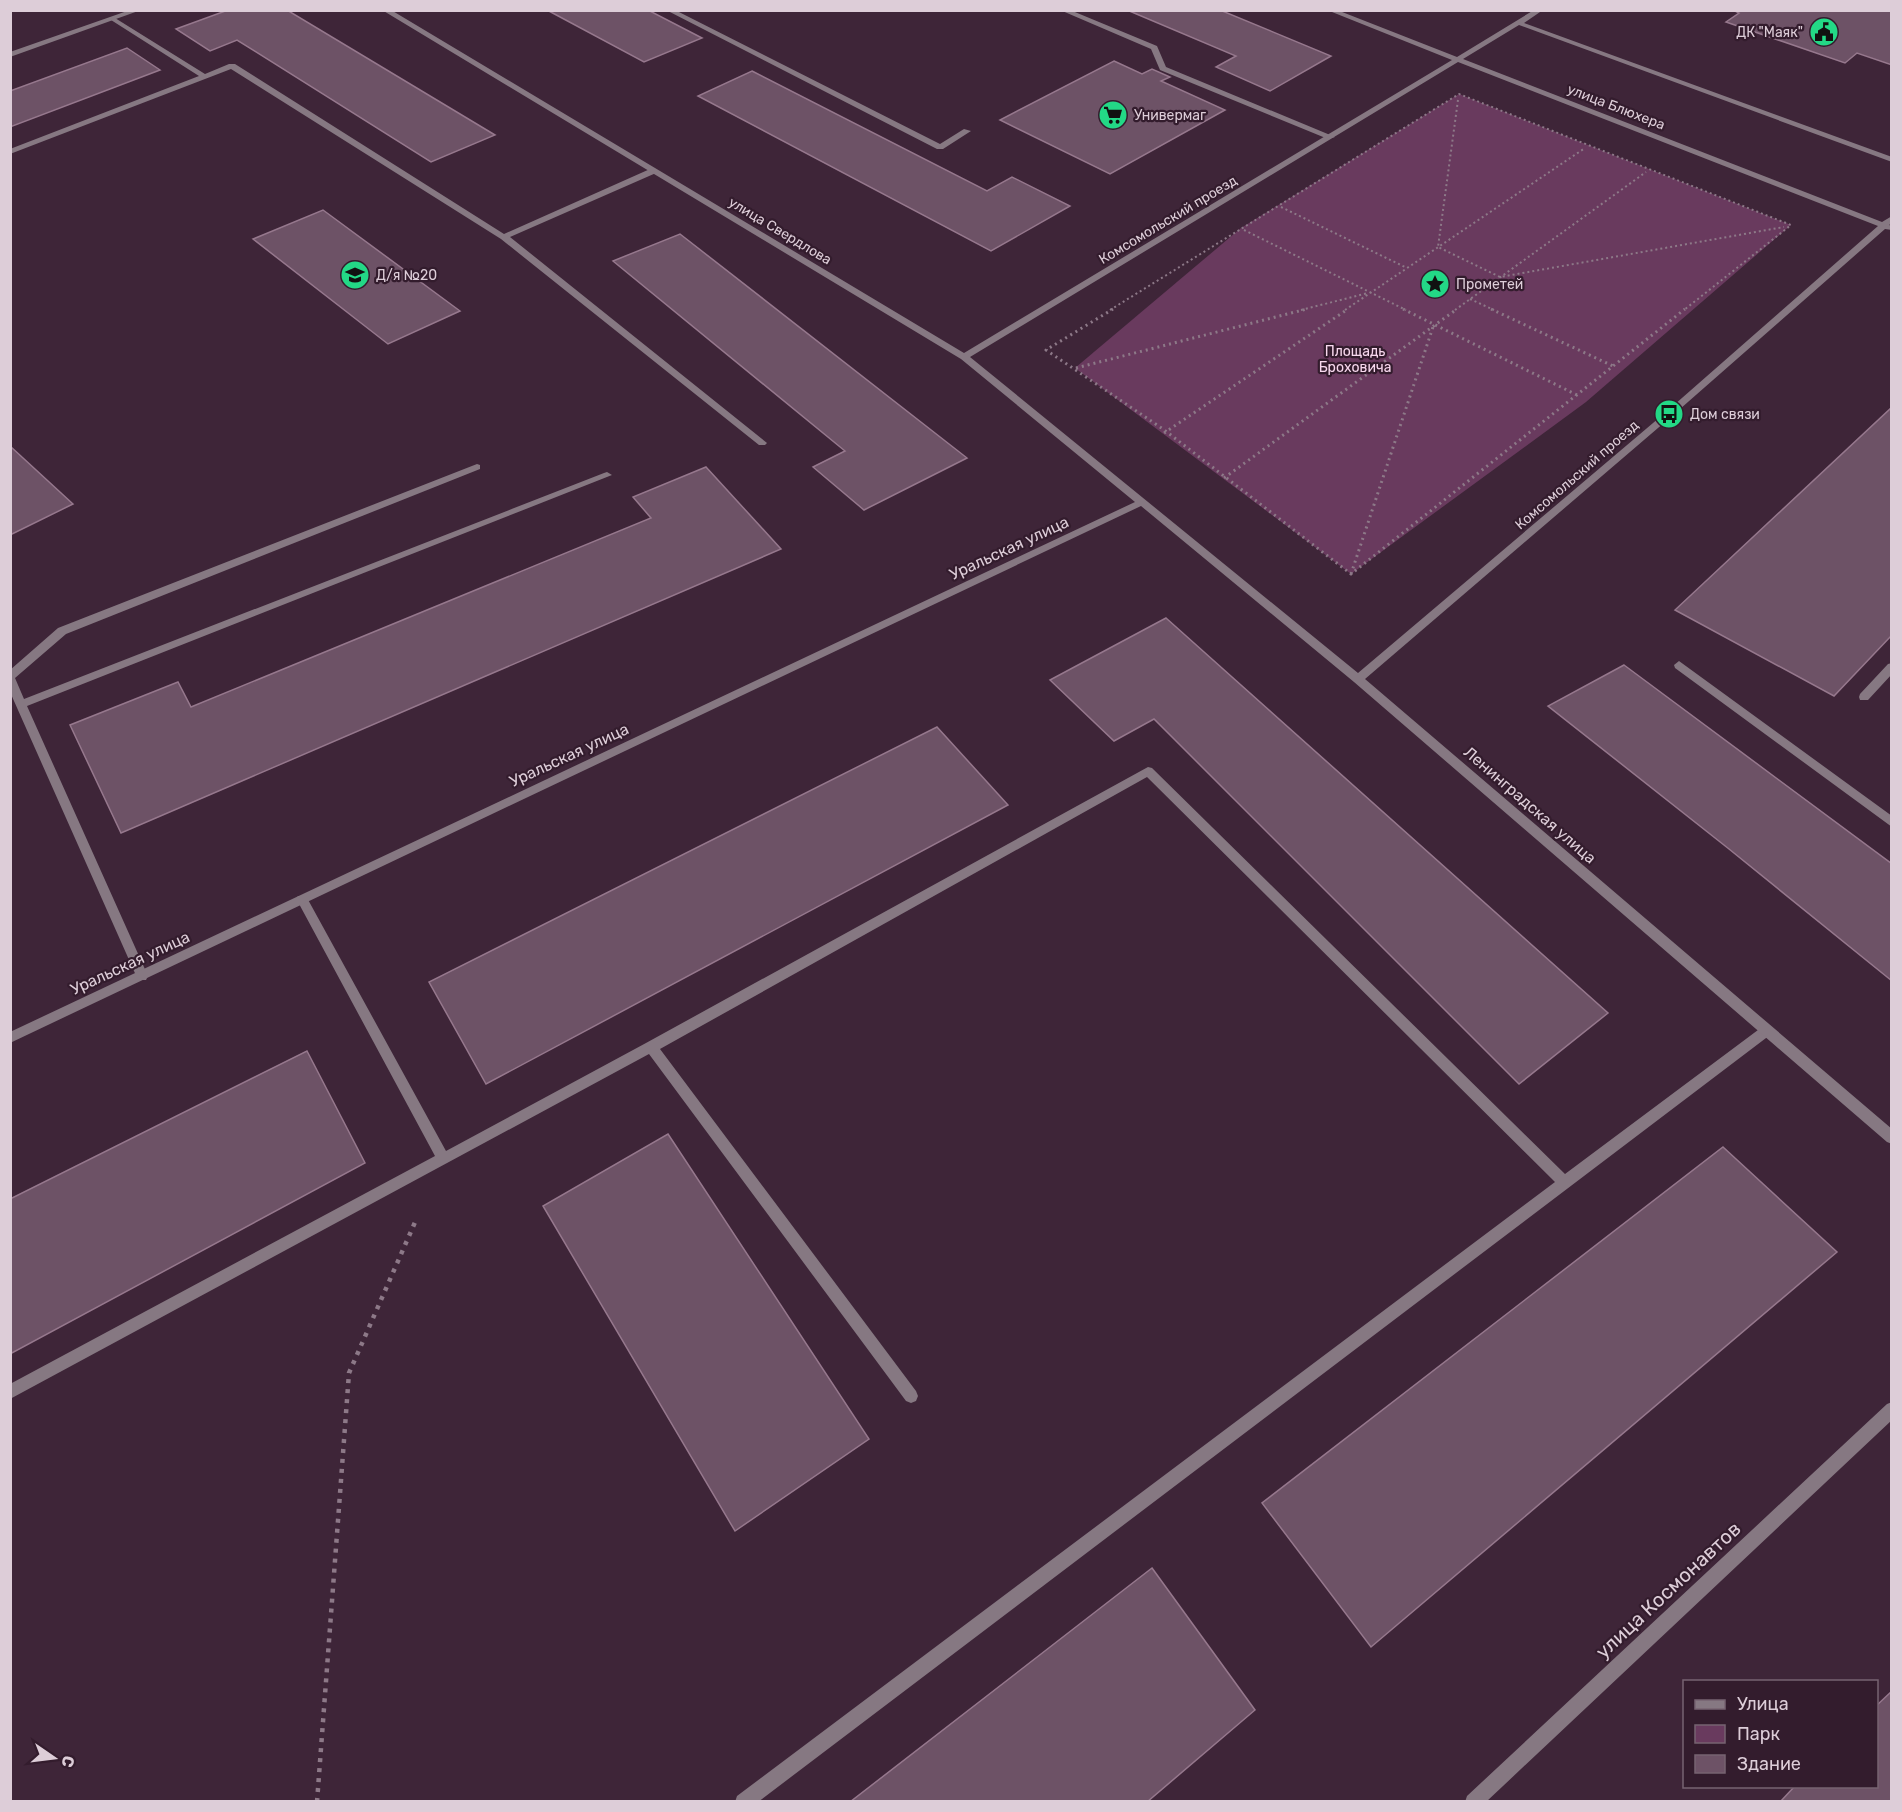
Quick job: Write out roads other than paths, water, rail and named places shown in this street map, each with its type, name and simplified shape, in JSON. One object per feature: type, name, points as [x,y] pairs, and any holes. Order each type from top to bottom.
[{"type":"street","points":[[10,55],[138,10]]},
{"type":"street","name":"улица Свердлова","points":[[385,10],[964,357],[1143,502]]},
{"type":"street","points":[[669,10],[940,147],[967,131]]},
{"type":"street","points":[[1063,10],[1154,48],[1163,68],[1331,137]]},
{"type":"street","name":"улица Блюхера","points":[[1330,10],[1889,224]]},
{"type":"street","name":"Комсомольский проезд","points":[[964,357],[1540,10]]},
{"type":"street","points":[[113,19],[205,77]]},
{"type":"street","points":[[1520,23],[1892,160]]},
{"type":"street","points":[[10,152],[232,66],[504,237],[762,442]]},
{"type":"street","points":[[504,237],[653,171]]},
{"type":"street","name":"Комсомольский проезд","points":[[1358,679],[1889,224]]},
{"type":"street","points":[[142,976],[10,678],[62,631],[477,467]]},
{"type":"street","points":[[21,704],[607,475]]},
{"type":"street","name":"Ленинградская улица","points":[[1143,502],[1358,679],[1892,1138]]},
{"type":"street","name":"Уральская улица","points":[[10,1038],[1143,502]]},
{"type":"street","points":[[1679,665],[1892,823]]},
{"type":"street","points":[[1863,697],[1892,667]]},
{"type":"street","points":[[10,1392],[651,1047],[1148,771],[1565,1183]]},
{"type":"street","points":[[302,899],[443,1158]]},
{"type":"street","points":[[743,1802],[1766,1031]]},
{"type":"street","points":[[651,1047],[911,1396]]},
{"type":"street","name":"улица Космонавтов","points":[[1473,1802],[1892,1409]]},
{"type":"place","name":"ДК \"Маяк\"","points":[[1824,32]]},
{"type":"place","name":"Универмаг","points":[[1113,115]]},
{"type":"place","name":"Д/я №20","points":[[355,275]]},
{"type":"place","name":"Прометей","points":[[1435,284]]},
{"type":"place","name":"Дом связи","points":[[1669,414]]},
{"type":"park label","name":"Площадь Броховича","points":[[1355,360]]}]
